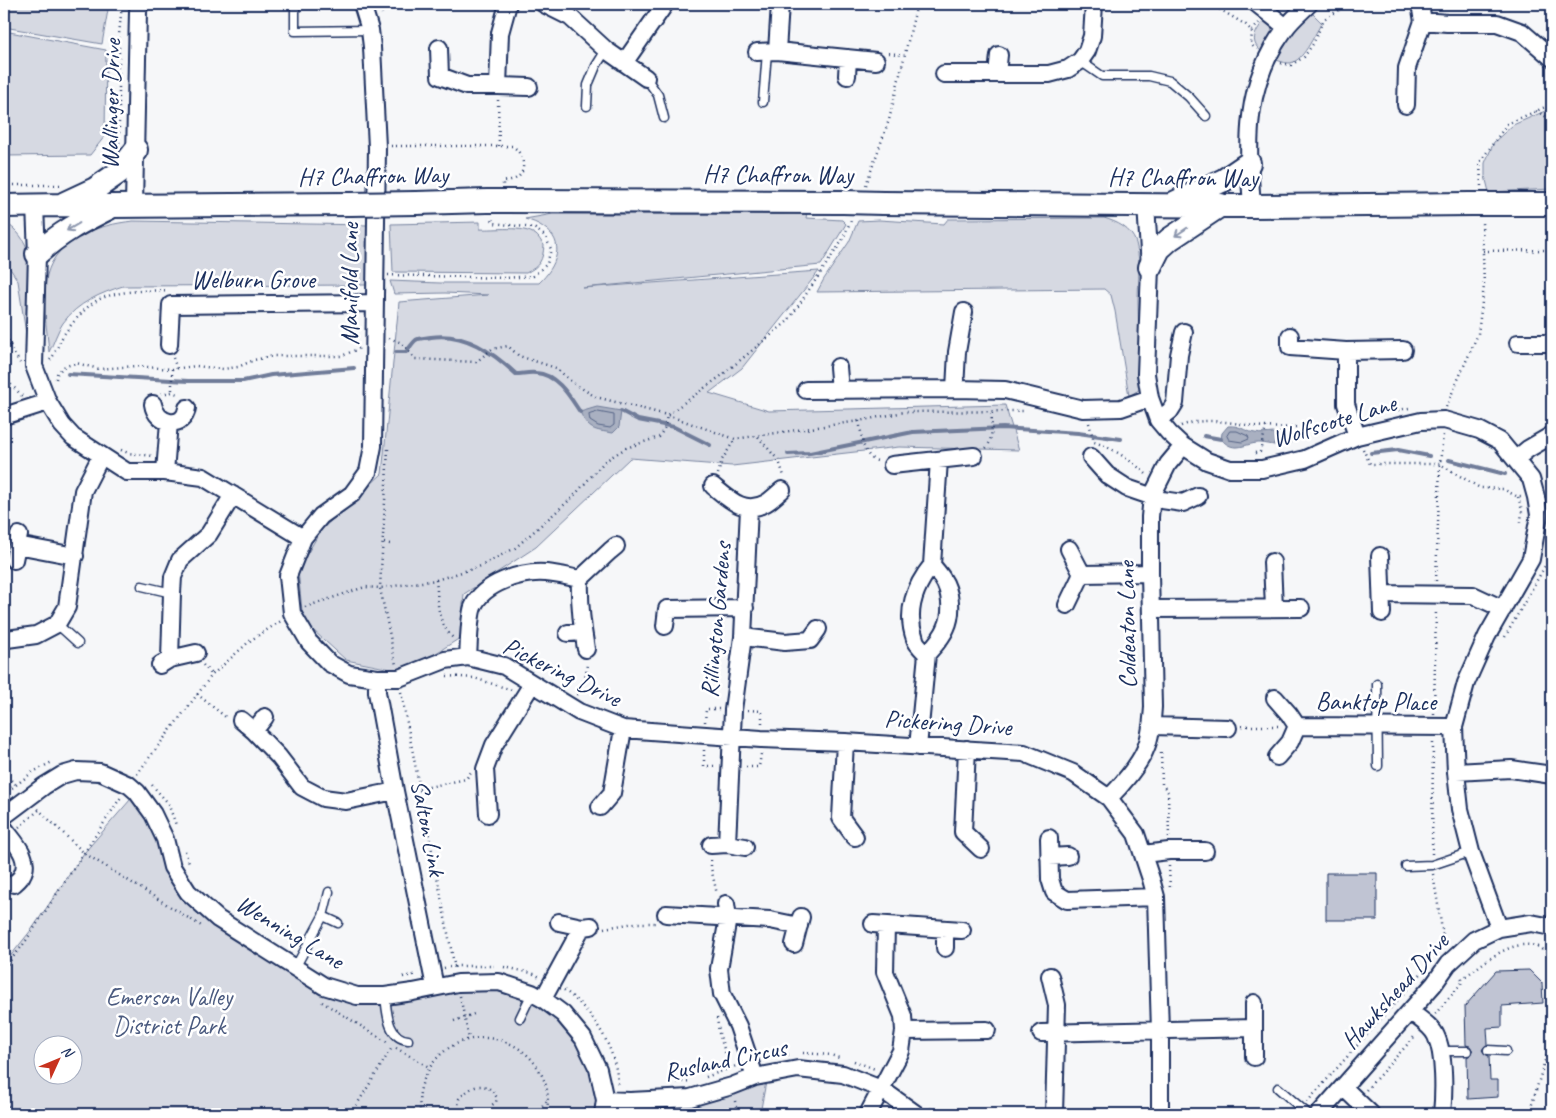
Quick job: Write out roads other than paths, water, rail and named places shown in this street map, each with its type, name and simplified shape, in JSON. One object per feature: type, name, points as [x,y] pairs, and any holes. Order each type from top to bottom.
[{"type":"street","name":"Wallinger Drive","points":[[123,206],[127,151],[136,94],[138,11],[140,4]]},
{"type":"street","name":"Manifold Lane","points":[[303,538],[321,516],[352,494],[368,472],[373,446],[381,341],[374,303],[377,26],[362,4]]},
{"type":"street","points":[[498,86],[500,33],[508,4]]},
{"type":"street","points":[[544,4],[570,17],[606,50],[646,78]]},
{"type":"street","points":[[624,63],[665,4]]},
{"type":"street","points":[[780,4],[767,52],[876,61]]},
{"type":"street","points":[[944,74],[1049,74],[1068,69],[1080,61],[1088,51],[1092,36],[1094,4]]},
{"type":"street","points":[[1257,4],[1286,27]]},
{"type":"street","points":[[1252,206],[1249,163],[1250,116],[1256,86],[1267,57],[1286,27],[1309,4]]},
{"type":"street","points":[[1406,104],[1407,68],[1423,21],[1420,4]]},
{"type":"street","points":[[1423,21],[1447,23],[1497,22],[1522,32],[1552,58]]},
{"type":"street","points":[[439,48],[440,76],[466,86],[529,87]]},
{"type":"street","points":[[997,74],[999,54]]},
{"type":"street","points":[[847,76],[848,58]]},
{"type":"street","points":[[65,195],[95,189],[118,173],[127,151]]},
{"type":"street","points":[[1169,206],[1224,180],[1249,163]]},
{"type":"street","name":"H7 Chaffron Way","points":[[4,206],[35,206],[65,195],[123,206],[496,201],[843,202],[1169,206],[1221,204],[1252,206],[1552,204]]},
{"type":"street","points":[[1150,267],[1159,249],[1170,239],[1221,204]]},
{"type":"street","name":"Wolfscote Lane","points":[[1146,205],[1150,267],[1146,374],[1150,398],[1158,420],[1182,446],[1207,461],[1230,469],[1262,469],[1305,459],[1354,430],[1444,420],[1479,430],[1500,441],[1531,479],[1536,497],[1545,515],[1531,559],[1487,636],[1466,683],[1454,727],[1460,809],[1471,852],[1499,928]]},
{"type":"street","points":[[35,206],[37,254],[34,366],[46,396],[62,425],[73,437],[127,472],[166,466],[203,477],[303,538]]},
{"type":"street","points":[[37,254],[74,225],[123,206]]},
{"type":"street","name":"Welburn Grove","points":[[169,345],[171,306],[374,303]]},
{"type":"street","points":[[955,389],[957,352],[968,322]]},
{"type":"street","points":[[1158,420],[1170,411],[1175,403],[1178,363],[1184,332]]},
{"type":"street","points":[[1290,336],[1290,347],[1346,351],[1403,350]]},
{"type":"street","points":[[1518,342],[1552,343]]},
{"type":"street","points":[[1346,351],[1346,404],[1354,430]]},
{"type":"street","points":[[838,367],[840,390]]},
{"type":"street","points":[[806,390],[1005,390],[1083,409],[1121,408],[1150,398]]},
{"type":"street","points":[[4,416],[46,396]]},
{"type":"street","points":[[153,404],[156,415],[162,420],[169,422],[175,422],[182,418],[187,408]]},
{"type":"street","points":[[166,466],[169,422]]},
{"type":"street","points":[[1516,460],[1528,449],[1552,435]]},
{"type":"street","name":"Coldeaton Lane","points":[[1109,798],[1122,786],[1145,751],[1152,726],[1154,707],[1150,517],[1152,496],[1168,464],[1182,446]]},
{"type":"street","points":[[1093,450],[1108,474],[1127,488],[1162,500],[1183,503],[1198,496]]},
{"type":"street","points":[[4,640],[36,635],[57,624],[67,607],[83,491],[101,456]]},
{"type":"street","points":[[892,465],[974,456]]},
{"type":"street","points":[[928,654],[915,641],[911,619],[914,597],[922,578],[932,565],[939,460]]},
{"type":"street","points":[[713,486],[736,504],[749,508],[766,503],[782,490]]},
{"type":"street","points":[[196,653],[165,662],[173,577],[180,560],[209,534],[233,495]]},
{"type":"street","name":"Rillington Gardens","points":[[745,847],[719,845],[732,736],[733,710],[743,637],[749,508]]},
{"type":"street","name":"Pickering Drive","points":[[303,538],[288,576],[292,613],[309,642],[329,663],[349,674],[377,678],[399,678],[469,650],[504,666],[579,712],[623,729],[1024,753],[1074,773],[1109,798],[1136,834],[1156,897],[1160,1031],[1160,1114]]},
{"type":"street","points":[[17,546],[75,556]]},
{"type":"street","points":[[586,649],[575,632],[580,579],[609,547]]},
{"type":"street","points":[[1069,548],[1082,574]]},
{"type":"street","points":[[1380,556],[1382,612]]},
{"type":"street","points":[[1272,562],[1274,608]]},
{"type":"street","points":[[918,747],[928,654],[941,638],[947,626],[950,610],[948,591],[942,578],[932,565]]},
{"type":"street","points":[[469,650],[472,608],[480,594],[497,583],[519,576],[544,573],[580,579]]},
{"type":"street","points":[[1082,574],[1150,573]]},
{"type":"street","points":[[1067,605],[1082,574]]},
{"type":"street","points":[[1382,594],[1473,595],[1503,609]]},
{"type":"street","points":[[665,626],[667,609],[745,608]]},
{"type":"street","points":[[1152,609],[1300,608]]},
{"type":"street","points":[[743,637],[785,642],[810,640],[818,629]]},
{"type":"street","name":"Salton Link","points":[[377,678],[377,692],[395,791],[435,987]]},
{"type":"street","points":[[488,814],[479,770],[532,684]]},
{"type":"street","name":"Banktop Place","points":[[1276,698],[1297,726]]},
{"type":"street","points":[[265,717],[248,726],[279,757],[302,787],[323,798],[346,801],[395,791]]},
{"type":"street","points":[[1152,726],[1228,728]]},
{"type":"street","name":"Banktop Place","points":[[1297,726],[1454,727]]},
{"type":"street","name":"Banktop Place","points":[[1277,757],[1290,742],[1297,726]]},
{"type":"street","points":[[600,807],[612,793],[623,729]]},
{"type":"street","points":[[846,742],[841,818],[855,837]]},
{"type":"street","points":[[967,749],[964,832],[981,850]]},
{"type":"street","points":[[1456,772],[1511,769],[1552,776]]},
{"type":"street","name":"Wenning Lane","points":[[4,816],[44,786],[62,775],[76,771],[100,772],[129,785],[137,792],[153,814],[165,839],[172,868],[188,892],[218,919],[324,986],[357,996],[385,996],[458,983],[499,982],[538,996],[563,1014],[583,1038],[598,1068],[604,1107]]},
{"type":"street","points":[[4,828],[21,851],[25,865],[22,875],[14,884]]},
{"type":"street","points":[[1049,838],[1050,879],[1054,892],[1067,900],[1156,897]]},
{"type":"street","points":[[1143,854],[1169,851],[1206,852]]},
{"type":"street","points":[[1049,857],[1068,856]]},
{"type":"street","points":[[666,914],[718,918],[727,911],[770,920],[800,922],[794,944]]},
{"type":"street","points":[[727,911],[719,969],[722,994],[738,1026],[755,1077]]},
{"type":"street","points":[[538,996],[587,926],[559,922]]},
{"type":"street","name":"Hawkshead Drive","points":[[1319,1114],[1410,1012],[1448,964],[1474,940],[1499,928],[1531,923],[1552,927]]},
{"type":"street","points":[[868,1114],[901,1051],[904,1031],[903,1016],[885,972],[880,925],[962,930]]},
{"type":"street","points":[[945,929],[945,948]]},
{"type":"street","points":[[1050,976],[1057,1005],[1049,1033],[1054,1114]]},
{"type":"street","points":[[1254,1003],[1254,1057]]},
{"type":"street","points":[[1410,1012],[1436,1034],[1440,1051],[1444,1094],[1442,1114]]},
{"type":"street","points":[[904,1031],[963,1023],[987,1030]]},
{"type":"street","points":[[1049,1033],[1254,1028]]},
{"type":"street","name":"Rusland Circus","points":[[604,1107],[630,1100],[690,1098],[755,1077],[798,1070],[843,1074],[881,1089],[916,1114]]},
{"type":"street","points":[[1343,1087],[1371,1114]]},
{"type":"lane","points":[[295,4],[295,31],[377,26]]},
{"type":"lane","points":[[587,106],[588,85],[596,66],[606,50]]},
{"type":"lane","points":[[764,102],[767,52]]},
{"type":"lane","points":[[1080,61],[1102,76],[1149,76],[1170,81],[1189,97],[1206,116]]},
{"type":"lane","points":[[646,78],[658,95],[664,118]]},
{"type":"lane","points":[[142,586],[172,593]]},
{"type":"lane","points":[[57,624],[78,643]]},
{"type":"lane","points":[[1377,684],[1378,766]]},
{"type":"lane","points":[[1406,866],[1432,865],[1471,852]]},
{"type":"lane","points":[[295,968],[323,916],[329,892]]},
{"type":"lane","points":[[323,916],[338,923]]},
{"type":"lane","points":[[385,996],[392,1032],[403,1040],[408,1040]]},
{"type":"lane","points":[[520,1018],[538,996]]},
{"type":"lane","points":[[1488,1050],[1506,1051]]},
{"type":"lane","points":[[1440,1051],[1466,1051]]},
{"type":"lane","points":[[1278,1088],[1308,1114]]},
{"type":"water","points":[[597,407],[621,411],[619,427],[613,433],[601,431],[586,423],[580,412]]},
{"type":"water","points":[[1228,426],[1236,426],[1260,434],[1287,434],[1291,436],[1292,440],[1289,445],[1285,446],[1256,443],[1241,447],[1231,446],[1221,439],[1222,433]]},
{"type":"waterway","points":[[396,352],[406,352],[417,339],[421,338],[443,336],[467,341],[488,351],[516,374],[536,373],[550,377],[562,387],[580,412]]},
{"type":"waterway","points":[[68,374],[188,381],[243,381],[271,375],[354,368]]},
{"type":"waterway","points":[[621,411],[638,420],[674,427],[710,445]]},
{"type":"waterway","points":[[788,454],[810,453],[913,432],[1003,428],[1078,433],[1121,439]]},
{"type":"waterway","points":[[1204,436],[1221,439]]},
{"type":"waterway","points":[[1371,453],[1398,450],[1429,456]]},
{"type":"waterway","points":[[1449,460],[1505,474]]},
{"type":"park label","name":"Emerson Valley District Park","points":[[169,1012]]}]
